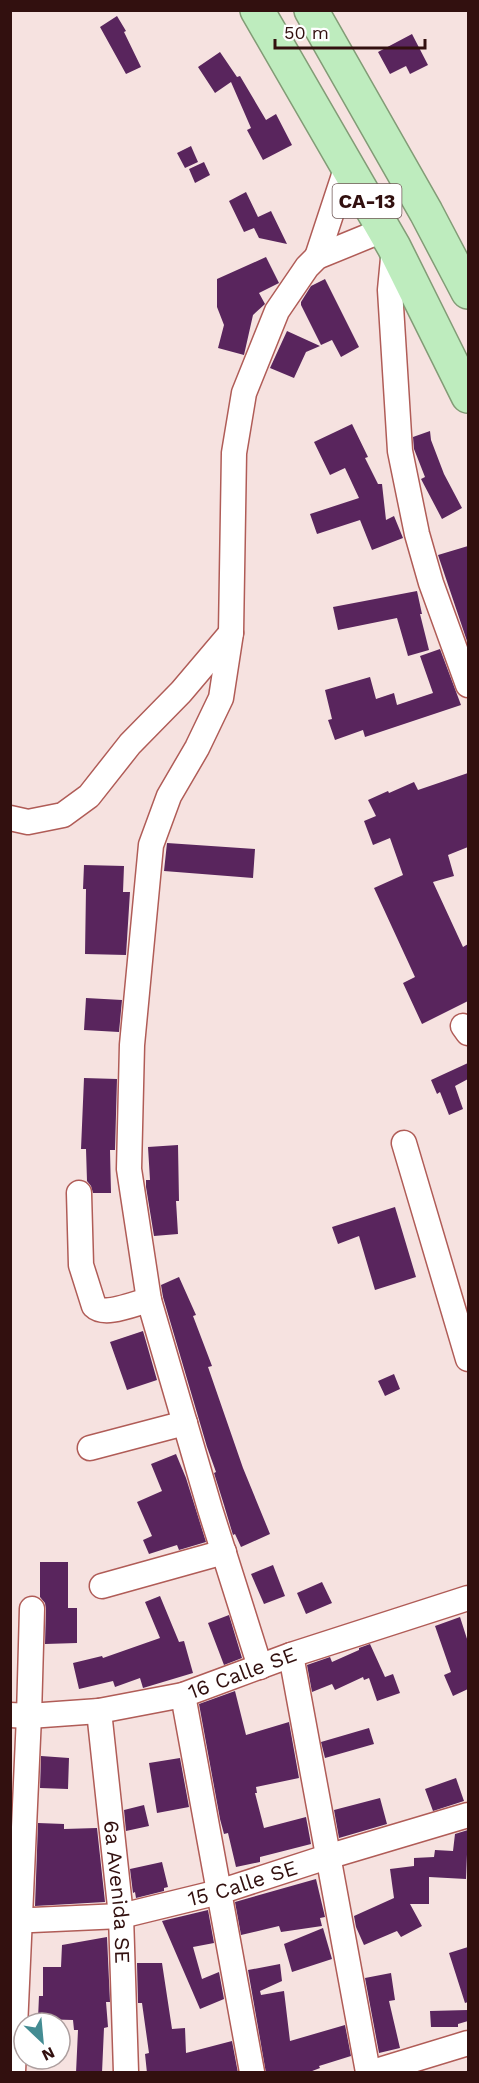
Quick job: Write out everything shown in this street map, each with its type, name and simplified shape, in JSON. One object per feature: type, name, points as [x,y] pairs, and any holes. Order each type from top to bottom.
[{"type":"highway","name":"CA-13","points":[[256,10],[389,239],[468,396]]},
{"type":"highway","name":"CA-13","points":[[311,10],[426,212],[468,292]]},
{"type":"street","points":[[260,1667],[149,1300],[129,1169],[132,1045],[151,844],[169,796],[197,748],[221,698],[231,633],[234,453],[244,393],[277,311],[307,267],[317,257],[347,166]]},
{"type":"street","points":[[317,257],[389,239],[400,451],[417,534],[468,684]]},
{"type":"street","points":[[10,818],[28,822],[63,815],[89,796],[130,744],[181,692],[231,633]]},
{"type":"street","points":[[404,1143],[468,1359]]},
{"type":"street","points":[[78,1193],[81,1265],[94,1306],[98,1310],[106,1311],[149,1300]]},
{"type":"street","points":[[90,1448],[185,1423]]},
{"type":"street","points":[[102,1586],[224,1552]]},
{"type":"street","name":"16 Calle SE","points":[[20,1716],[99,1711],[183,1695],[291,1655],[468,1598]]},
{"type":"street","points":[[13,2073],[20,1716],[32,1609]]},
{"type":"street","points":[[291,1655],[327,1857],[370,2073],[468,2043]]},
{"type":"street","points":[[183,1695],[252,2073]]},
{"type":"street","name":"6a Avenida SE","points":[[99,1711],[121,1916],[126,2073]]},
{"type":"street","name":"15 Calle SE","points":[[15,1921],[121,1916],[219,1892],[468,1815]]},
{"type":"building","points":[[117,16],[141,67],[126,74],[100,27]]},
{"type":"building","points":[[412,34],[428,65],[410,74],[406,66],[390,74],[378,52]]},
{"type":"building","points":[[220,52],[237,77],[240,76],[266,120],[276,114],[292,145],[263,160],[247,130],[251,128],[231,82],[215,93],[198,67]]},
{"type":"building","points":[[191,146],[198,162],[185,168],[177,153]]},
{"type":"building","points":[[204,162],[210,175],[195,183],[189,169]]},
{"type":"building","points":[[246,192],[258,217],[271,211],[287,244],[259,238],[254,228],[244,232],[229,201]]},
{"type":"building","points":[[266,257],[279,283],[259,293],[265,304],[253,315],[244,355],[218,348],[224,325],[217,307],[217,279]]},
{"type":"building","points":[[325,279],[359,347],[341,357],[332,340],[321,345],[301,305],[311,286]]},
{"type":"building","points":[[287,331],[320,346],[306,352],[294,378],[270,368]]},
{"type":"building","points":[[352,424],[378,484],[382,484],[386,520],[394,516],[403,538],[372,550],[360,520],[317,534],[310,514],[359,498],[345,468],[330,475],[314,442]]},
{"type":"building","points":[[430,431],[431,440],[444,474],[462,508],[442,519],[421,479],[425,477],[414,449],[413,437]]},
{"type":"building","points":[[468,546],[468,644],[438,555]]},
{"type":"building","points":[[417,591],[429,650],[408,656],[397,618],[338,630],[333,607]]},
{"type":"building","points":[[440,649],[461,705],[365,737],[363,730],[335,740],[328,720],[332,719],[325,690],[370,677],[376,699],[394,693],[397,705],[433,693],[420,656]]},
{"type":"building","points":[[468,773],[468,847],[448,855],[454,876],[433,882],[463,947],[468,944],[468,1001],[422,1024],[403,983],[415,977],[374,888],[403,875],[390,838],[373,845],[364,821],[376,816],[368,800],[414,782],[418,790]]},
{"type":"building","points":[[167,843],[255,849],[253,878],[164,871]]},
{"type":"building","points":[[84,865],[124,866],[123,892],[130,892],[126,955],[85,954]]},
{"type":"building","points":[[86,998],[122,1000],[119,1032],[84,1030]]},
{"type":"building","points":[[468,1063],[468,1079],[455,1086],[463,1109],[449,1115],[440,1092],[437,1094],[431,1080]]},
{"type":"building","points":[[84,1078],[117,1079],[115,1150],[110,1150],[111,1193],[93,1193],[87,1181],[86,1149],[81,1149]]},
{"type":"building","points":[[178,1145],[179,1201],[176,1201],[178,1234],[154,1236],[146,1187],[146,1180],[150,1180],[148,1147]]},
{"type":"building","points":[[395,1207],[416,1277],[375,1290],[359,1236],[338,1244],[332,1227]]},
{"type":"building","points":[[179,1277],[196,1315],[193,1316],[212,1366],[208,1367],[243,1468],[270,1534],[241,1547],[235,1534],[233,1535],[163,1297],[161,1285]]},
{"type":"building","points":[[143,1331],[157,1380],[127,1390],[110,1342]]},
{"type":"building","points":[[394,1374],[400,1389],[385,1396],[378,1381]]},
{"type":"building","points":[[176,1454],[206,1542],[179,1550],[177,1545],[149,1554],[143,1540],[152,1536],[137,1502],[162,1491],[151,1464]]},
{"type":"building","points":[[40,1562],[68,1562],[68,1608],[77,1608],[77,1643],[45,1644],[46,1609],[40,1597]]},
{"type":"building","points":[[273,1565],[285,1596],[264,1604],[251,1574]]},
{"type":"building","points":[[322,1582],[332,1603],[306,1614],[297,1593]]},
{"type":"building","points":[[160,1596],[179,1642],[184,1641],[193,1673],[143,1688],[140,1678],[115,1687],[113,1681],[79,1689],[73,1663],[102,1656],[103,1658],[160,1638],[145,1602]]},
{"type":"building","points":[[229,1615],[242,1658],[224,1665],[208,1623]]},
{"type":"building","points":[[460,1617],[468,1642],[468,1689],[453,1696],[444,1675],[451,1672],[435,1626]]},
{"type":"building","points":[[370,1644],[385,1677],[393,1674],[400,1693],[377,1701],[369,1678],[364,1680],[363,1677],[335,1690],[332,1684],[312,1692],[307,1665],[330,1657],[332,1662]]},
{"type":"building","points":[[235,1691],[246,1735],[289,1722],[299,1778],[256,1787],[257,1793],[255,1793],[264,1828],[306,1817],[311,1844],[260,1857],[260,1862],[236,1867],[228,1833],[224,1834],[220,1819],[199,1704]]},
{"type":"building","points":[[369,1728],[374,1744],[325,1758],[321,1742]]},
{"type":"building","points":[[41,1756],[69,1758],[68,1789],[40,1788]]},
{"type":"building","points":[[180,1758],[189,1807],[157,1813],[149,1763]]},
{"type":"building","points":[[456,1778],[464,1801],[433,1811],[425,1789]]},
{"type":"building","points":[[380,1798],[387,1824],[339,1838],[334,1810]]},
{"type":"building","points":[[144,1805],[149,1826],[126,1831],[124,1810]]},
{"type":"building","points":[[38,1823],[64,1824],[64,1829],[97,1828],[105,1902],[35,1906]]},
{"type":"building","points":[[468,1830],[466,1879],[429,1877],[429,1904],[410,1904],[422,1926],[401,1937],[397,1931],[364,1945],[354,1916],[394,1898],[390,1869],[414,1866],[414,1858],[434,1857],[435,1850],[453,1851],[455,1834]]},
{"type":"building","points":[[162,1862],[168,1887],[164,1888],[164,1891],[136,1898],[135,1892],[133,1893],[130,1869]]},
{"type":"building","points":[[316,1879],[325,1917],[320,1918],[322,1926],[281,1932],[279,1926],[241,1935],[235,1902]]},
{"type":"building","points":[[208,1910],[214,1943],[193,1947],[202,1979],[219,1972],[224,1999],[200,2009],[162,1921]]},
{"type":"building","points":[[323,1928],[332,1959],[292,1972],[284,1944]]},
{"type":"building","points":[[107,1937],[110,2002],[106,2002],[108,2027],[104,2028],[102,2073],[76,2073],[78,2030],[74,2030],[72,2011],[38,2011],[39,1996],[43,1996],[43,1967],[61,1967],[62,1945]]},
{"type":"building","points":[[468,1947],[468,2002],[465,2003],[449,1953]]},
{"type":"building","points":[[137,1963],[162,1963],[172,2029],[185,2028],[186,2053],[232,2041],[238,2073],[147,2073],[145,2054],[149,2053],[142,2003],[138,2003]]},
{"type":"building","points":[[280,1964],[282,1981],[260,1991],[261,1995],[284,1991],[290,2041],[345,2025],[351,2056],[319,2066],[320,2068],[307,2073],[266,2073],[248,1970]]},
{"type":"building","points":[[391,1973],[395,2000],[389,2001],[400,2048],[379,2053],[365,1978]]},
{"type":"building","points":[[468,2010],[468,2021],[458,2024],[458,2027],[431,2027],[430,2011]]}]
